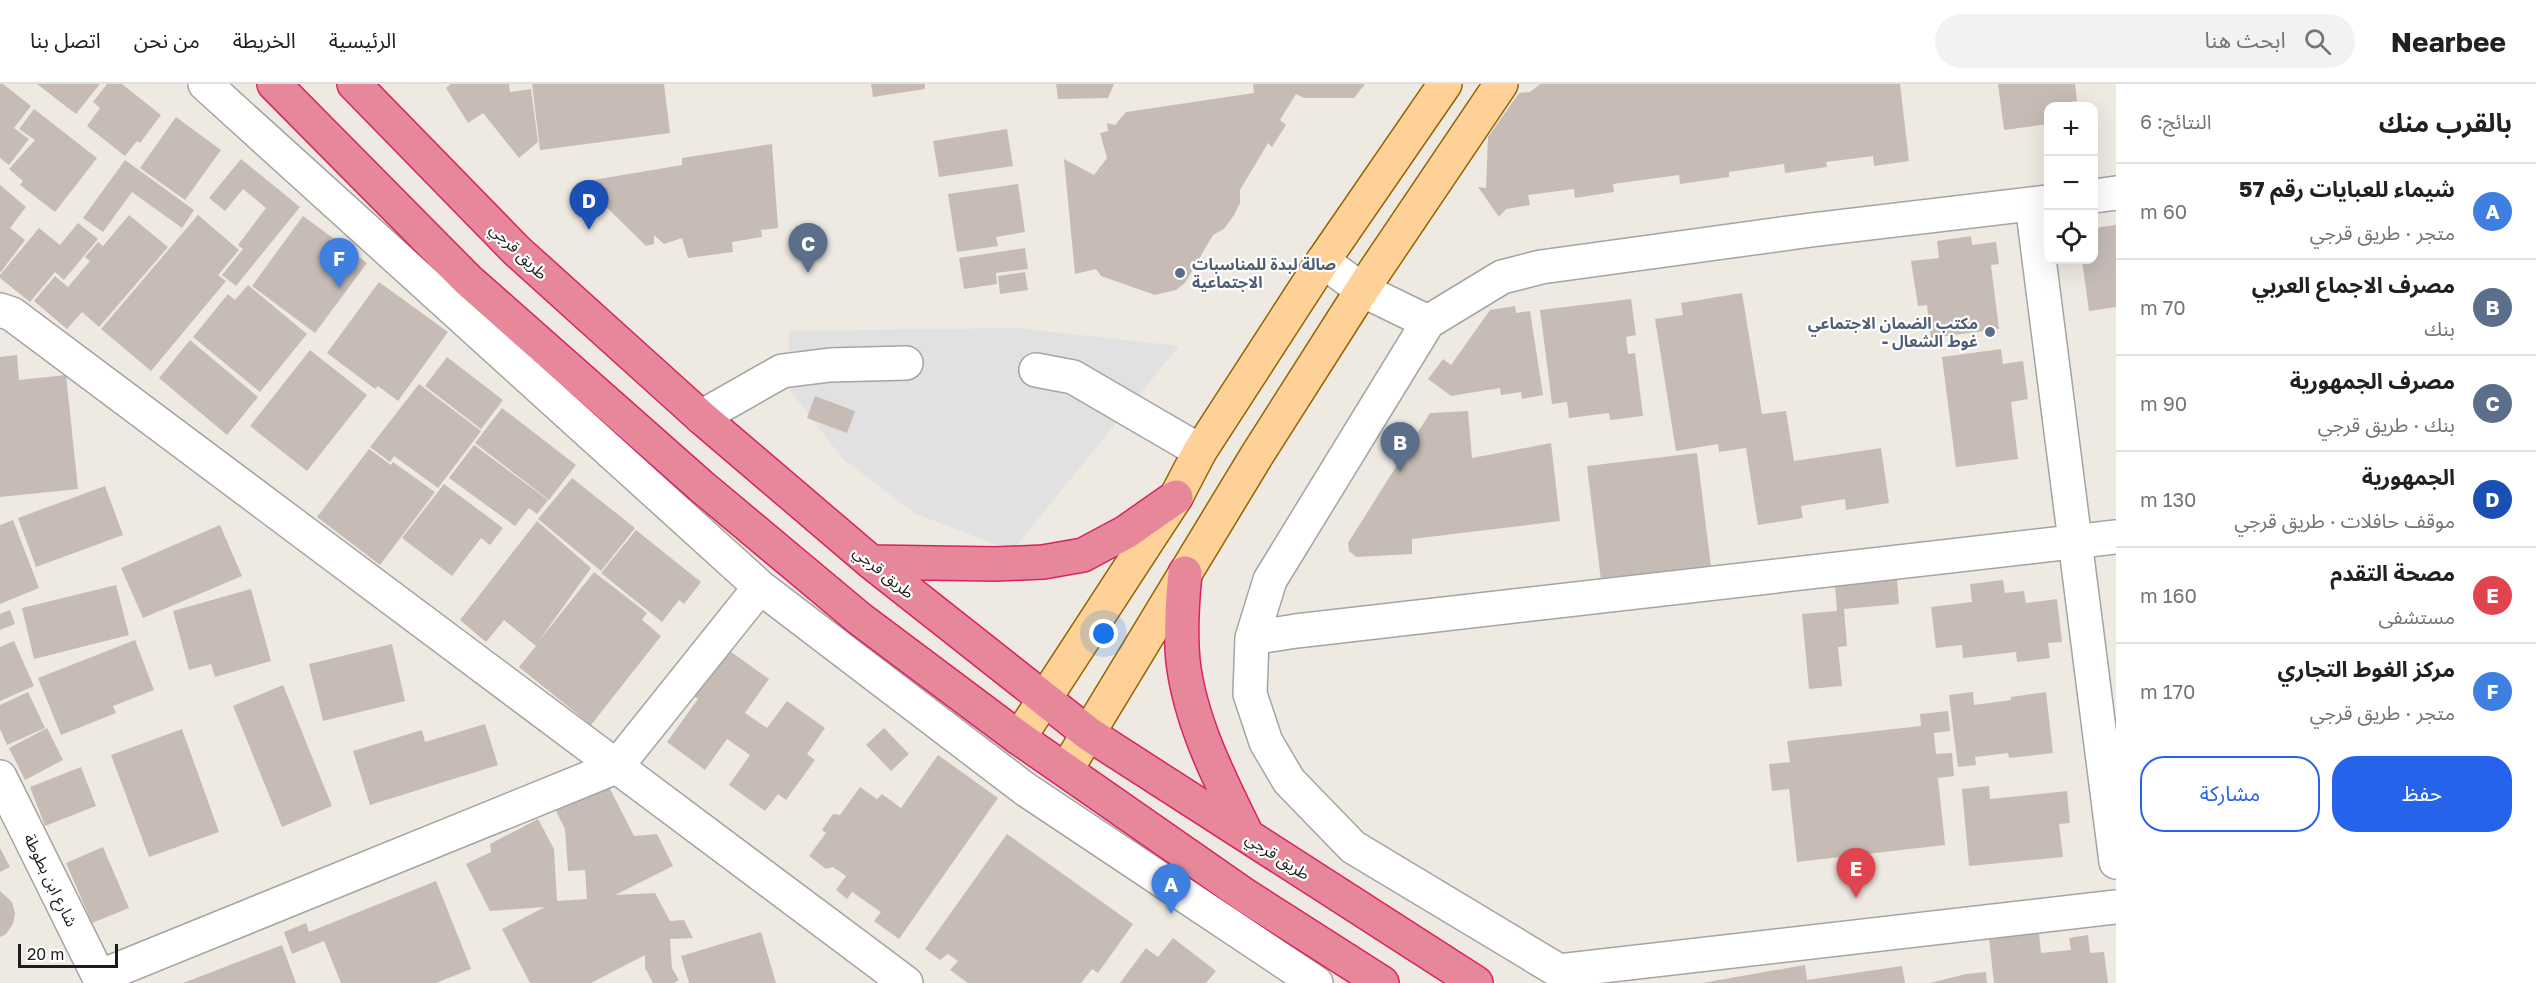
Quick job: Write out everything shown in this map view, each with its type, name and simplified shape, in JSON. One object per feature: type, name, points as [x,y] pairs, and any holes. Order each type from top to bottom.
[{"type":"highway","points":[[274,84],[468,280],[701,486],[860,619],[1019,738],[1246,896],[1382,983]]},
{"type":"highway","name":"طريق قرجي","points":[[354,84],[517,251],[701,417],[871,562],[1089,734],[1476,983]]},
{"type":"highway","points":[[871,562],[996,564],[1044,562],[1083,555],[1126,532],[1176,497]]},
{"type":"highway","points":[[1185,573],[1180,614],[1183,662],[1193,708],[1220,781],[1247,836]]},
{"type":"main road","points":[[1019,738],[1046,700],[1176,497],[1200,451],[1323,261],[1445,84]]},
{"type":"main road","points":[[1066,770],[1185,573],[1362,290],[1501,84]]},
{"type":"street","points":[[205,84],[760,587],[1025,789],[1316,983]]},
{"type":"street","points":[[2098,195],[2116,193]]},
{"type":"street","points":[[2116,862],[2073,541],[2040,203],[1811,230],[1541,267],[1502,277],[1428,322],[1270,580],[1252,638],[1250,694],[1266,742],[1289,781],[1353,847],[1569,977],[2116,908]]},
{"type":"street","points":[[1323,261],[1362,290],[1428,322]]},
{"type":"street","points":[[0,310],[12,314],[906,983]]},
{"type":"street","points":[[701,417],[783,371],[830,365],[906,363]]},
{"type":"street","points":[[1036,370],[1073,377],[1200,451]]},
{"type":"street","points":[[1252,638],[1296,631],[2116,537]]},
{"type":"street","points":[[100,980],[615,767],[760,587]]},
{"type":"street","name":"شارع ابن بطوطة","points":[[0,777],[100,980]]},
{"type":"shaded area","points":[[1015,328],[1179,346],[1012,551],[914,513],[842,458],[789,389],[789,331]]},
{"type":"building","points":[[0,84],[31,106],[14,128],[29,139],[9,165],[0,158]]},
{"type":"building","points":[[37,84],[100,84],[76,114]]},
{"type":"building","points":[[107,84],[122,84],[161,115],[140,143],[137,141],[125,156],[87,126],[100,108],[93,102]]},
{"type":"building","points":[[451,84],[509,84],[510,92],[531,89],[538,142],[519,158],[483,113],[468,123],[446,88]]},
{"type":"building","points":[[532,84],[664,84],[670,133],[540,150]]},
{"type":"building","points":[[871,84],[925,84],[925,89],[873,97]]},
{"type":"building","points":[[1056,84],[1114,84],[1108,98],[1058,99]]},
{"type":"building","points":[[1253,84],[1365,84],[1354,98],[1304,98],[1296,94],[1280,120],[1286,125],[1272,147],[1268,143],[1240,190],[1240,203],[1234,215],[1224,229],[1213,235],[1185,283],[1176,290],[1155,295],[1101,276],[1096,269],[1075,274],[1064,159],[1094,175],[1107,158],[1100,133],[1108,131],[1107,123],[1115,125],[1126,112],[1254,93]]},
{"type":"building","points":[[1540,84],[1900,84],[1909,161],[1874,166],[1873,156],[1826,162],[1827,167],[1785,173],[1784,164],[1729,172],[1729,177],[1680,184],[1679,175],[1613,184],[1614,192],[1575,198],[1574,189],[1528,195],[1530,205],[1506,209],[1499,217],[1478,187],[1486,188],[1488,137],[1519,93],[1530,92]]},
{"type":"building","points":[[1998,84],[2075,84],[2077,101],[2044,102],[2044,125],[2004,130]]},
{"type":"building","points":[[34,109],[97,158],[55,212],[20,185],[23,181],[9,169],[35,140],[19,129]]},
{"type":"building","points":[[176,117],[221,150],[185,200],[140,168]]},
{"type":"building","points":[[1007,129],[1013,166],[939,177],[933,141]]},
{"type":"building","points":[[772,144],[778,228],[761,230],[762,237],[732,242],[733,252],[688,258],[682,238],[664,244],[654,235],[654,244],[646,246],[581,182],[682,165],[682,158]]},
{"type":"building","points":[[241,159],[300,207],[236,286],[222,275],[243,249],[238,245],[266,208],[243,189],[225,211],[209,198]]},
{"type":"building","points":[[125,160],[194,210],[182,228],[132,192],[103,232],[83,218]]},
{"type":"building","points":[[1018,184],[1025,232],[996,237],[998,246],[957,252],[948,194]]},
{"type":"building","points":[[0,185],[26,207],[10,228],[25,240],[0,273]]},
{"type":"building","points":[[129,215],[168,247],[99,327],[82,312],[67,329],[34,301],[55,276],[68,287],[90,261],[85,257],[98,242],[103,246]]},
{"type":"building","points":[[198,215],[239,250],[218,275],[226,281],[151,371],[101,329]]},
{"type":"building","points":[[303,216],[367,263],[315,333],[252,286]]},
{"type":"building","points":[[78,223],[98,239],[64,280],[55,272],[30,302],[0,278],[0,275],[39,228],[60,245]]},
{"type":"building","points":[[2116,225],[2116,307],[2089,311],[2083,264],[2098,264],[2098,227]]},
{"type":"building","points":[[1971,236],[1972,245],[1996,242],[1999,264],[1991,265],[1999,329],[1931,338],[1927,305],[1918,306],[1911,261],[1939,258],[1937,241]]},
{"type":"building","points":[[1025,248],[1028,269],[996,273],[997,284],[964,289],[959,258]]},
{"type":"building","points":[[1025,272],[1028,290],[1000,294],[998,276]]},
{"type":"building","points":[[379,282],[448,332],[398,401],[378,386],[375,389],[327,353]]},
{"type":"building","points":[[248,285],[307,334],[260,392],[193,337],[228,294],[235,300]]},
{"type":"building","points":[[1742,293],[1762,414],[1786,411],[1794,461],[1881,448],[1889,503],[1846,510],[1845,499],[1801,506],[1803,518],[1758,525],[1746,448],[1719,452],[1718,444],[1676,451],[1655,319],[1683,315],[1681,303]]},
{"type":"building","points":[[1631,299],[1636,335],[1626,337],[1628,354],[1635,353],[1643,416],[1610,420],[1609,413],[1569,418],[1567,402],[1552,404],[1540,310]]},
{"type":"building","points":[[1515,306],[1516,313],[1530,311],[1543,395],[1522,399],[1521,392],[1501,395],[1500,388],[1451,396],[1428,379],[1443,359],[1451,365],[1490,310]]},
{"type":"building","points":[[190,340],[258,397],[227,435],[159,378]]},
{"type":"building","points":[[2001,349],[2003,364],[2023,361],[2028,399],[2011,402],[2018,459],[1956,467],[1942,357]]},
{"type":"building","points":[[310,350],[367,395],[307,471],[250,426]]},
{"type":"building","points":[[17,355],[19,380],[66,375],[78,489],[0,497],[0,357]]},
{"type":"building","points":[[447,357],[503,400],[481,429],[425,386]]},
{"type":"building","points":[[419,384],[481,431],[438,488],[394,456],[390,462],[370,447]]},
{"type":"building","points":[[815,396],[855,411],[847,433],[807,418]]},
{"type":"building","points":[[502,408],[576,465],[549,500],[475,443]]},
{"type":"building","points":[[1468,411],[1472,458],[1551,443],[1560,521],[1412,539],[1412,554],[1356,557],[1349,551],[1348,543],[1430,413]]},
{"type":"building","points":[[474,445],[548,500],[537,514],[529,508],[515,526],[449,478]]},
{"type":"building","points":[[369,449],[391,465],[393,462],[435,492],[380,565],[317,517]]},
{"type":"building","points":[[1697,453],[1711,567],[1601,580],[1587,466]]},
{"type":"building","points":[[572,478],[635,528],[601,571],[538,519]]},
{"type":"building","points":[[444,484],[503,528],[490,545],[481,538],[452,576],[402,538]]},
{"type":"building","points":[[105,486],[123,535],[36,567],[18,518]]},
{"type":"building","points":[[13,520],[39,588],[0,604],[0,525]]},
{"type":"building","points":[[537,521],[591,568],[538,642],[594,572],[647,613],[642,620],[661,636],[591,725],[519,667],[536,646],[504,620],[486,642],[460,620]]},
{"type":"building","points":[[220,525],[242,576],[143,618],[121,568]]},
{"type":"building","points":[[636,530],[701,582],[684,604],[679,600],[662,622],[601,573]]},
{"type":"building","points":[[1896,566],[1899,604],[1844,609],[1847,646],[1838,647],[1842,686],[1809,689],[1802,614],[1837,611],[1834,572]]},
{"type":"building","points":[[2003,580],[2005,593],[2024,591],[2026,603],[2057,599],[2062,642],[2048,643],[2050,658],[2017,662],[2016,652],[1963,658],[1962,645],[1936,648],[1931,607],[1972,602],[1970,584]]},
{"type":"building","points":[[116,585],[129,635],[34,659],[22,608]]},
{"type":"building","points":[[251,589],[271,661],[215,677],[211,664],[189,670],[173,611]]},
{"type":"building","points":[[10,610],[15,624],[0,630],[0,614]]},
{"type":"building","points":[[135,640],[154,690],[113,706],[116,713],[61,735],[38,678]]},
{"type":"building","points":[[14,641],[34,686],[0,701],[0,647]]},
{"type":"building","points":[[392,644],[405,701],[323,721],[309,664]]},
{"type":"building","points":[[727,649],[769,679],[745,713],[767,728],[787,701],[825,728],[807,754],[815,760],[786,800],[778,794],[765,811],[729,785],[750,755],[727,739],[705,770],[667,742],[698,699],[686,691]]},
{"type":"building","points":[[283,685],[332,806],[282,827],[233,706]]},
{"type":"building","points":[[28,692],[45,728],[7,745],[0,729],[0,705]]},
{"type":"building","points":[[1973,692],[1974,705],[2046,692],[2053,753],[2009,758],[2008,753],[1975,757],[1976,765],[1958,767],[1949,695]]},
{"type":"building","points":[[1948,711],[1950,731],[1934,733],[1936,754],[1952,753],[1954,776],[1938,778],[1945,845],[1797,862],[1789,789],[1772,791],[1769,764],[1790,762],[1787,741],[1921,726],[1920,714]]},
{"type":"building","points":[[485,724],[498,765],[370,805],[353,751],[422,730],[425,742]]},
{"type":"building","points":[[47,728],[63,760],[25,780],[9,748]]},
{"type":"building","points":[[884,728],[909,754],[891,771],[866,745]]},
{"type":"building","points":[[182,729],[219,832],[149,857],[111,755]]},
{"type":"building","points":[[938,755],[998,798],[899,939],[874,921],[881,912],[852,892],[847,899],[836,890],[846,876],[833,867],[826,869],[809,856],[826,833],[822,830],[833,814],[840,815],[860,787],[877,799],[882,794],[901,808]]},
{"type":"building","points":[[81,767],[96,806],[45,826],[30,787]]},
{"type":"building","points":[[607,783],[634,836],[657,834],[673,866],[615,895],[655,893],[670,921],[684,920],[693,938],[670,939],[672,968],[679,980],[674,983],[653,983],[645,968],[645,955],[591,983],[530,983],[502,929],[545,907],[490,911],[466,864],[491,852],[490,844],[538,819],[554,849],[557,901],[587,899],[585,870],[568,871],[565,829],[555,809]]},
{"type":"building","points":[[1989,786],[1990,799],[2067,791],[2070,823],[2059,824],[2063,857],[1969,866],[1962,789]]},
{"type":"building","points":[[1007,834],[1133,924],[1098,973],[1092,969],[1081,983],[968,983],[950,970],[958,961],[948,954],[940,960],[925,949]]},
{"type":"building","points":[[103,847],[129,908],[92,923],[66,863]]},
{"type":"building","points":[[0,848],[10,867],[0,872]]},
{"type":"building","points":[[436,881],[471,969],[436,983],[341,983],[324,941],[292,954],[284,932],[306,923],[309,932]]},
{"type":"building","points":[[0,891],[12,902],[15,913],[13,924],[6,934],[0,937]]},
{"type":"building","points":[[2038,924],[2041,953],[2071,950],[2069,938],[2088,935],[2090,953],[2104,952],[2108,983],[1994,983],[1988,929]]},
{"type":"building","points":[[761,932],[776,983],[689,983],[681,956]]},
{"type":"building","points":[[1173,938],[1216,971],[1206,983],[1120,983],[1146,948],[1158,957]]},
{"type":"building","points":[[282,945],[296,983],[183,983]]},
{"type":"building","points":[[1805,965],[1807,980],[1902,966],[1905,983],[1702,983]]},
{"type":"building","points":[[1986,972],[1987,983],[1930,983],[1966,974]]},
{"type":"place","name":"الجمهورية","points":[[589,230]]},
{"type":"place","name":"مصرف الجمهورية","points":[[808,273]]},
{"type":"place","name":"صالة لبدة للمناسبات الاجتماعية","points":[[1180,273]]},
{"type":"place","name":"مركز الغوط التجاري","points":[[339,288]]},
{"type":"place","name":"مكتب الضمان الاجتماعي - غوط الشعال","points":[[1990,332]]},
{"type":"place","name":"مصرف الاجماع العربي","points":[[1400,472]]},
{"type":"place","name":"مصحة التقدم","points":[[1856,898]]},
{"type":"place","name":"شيماء للعبايات رقم 57","points":[[1171,914]]}]
